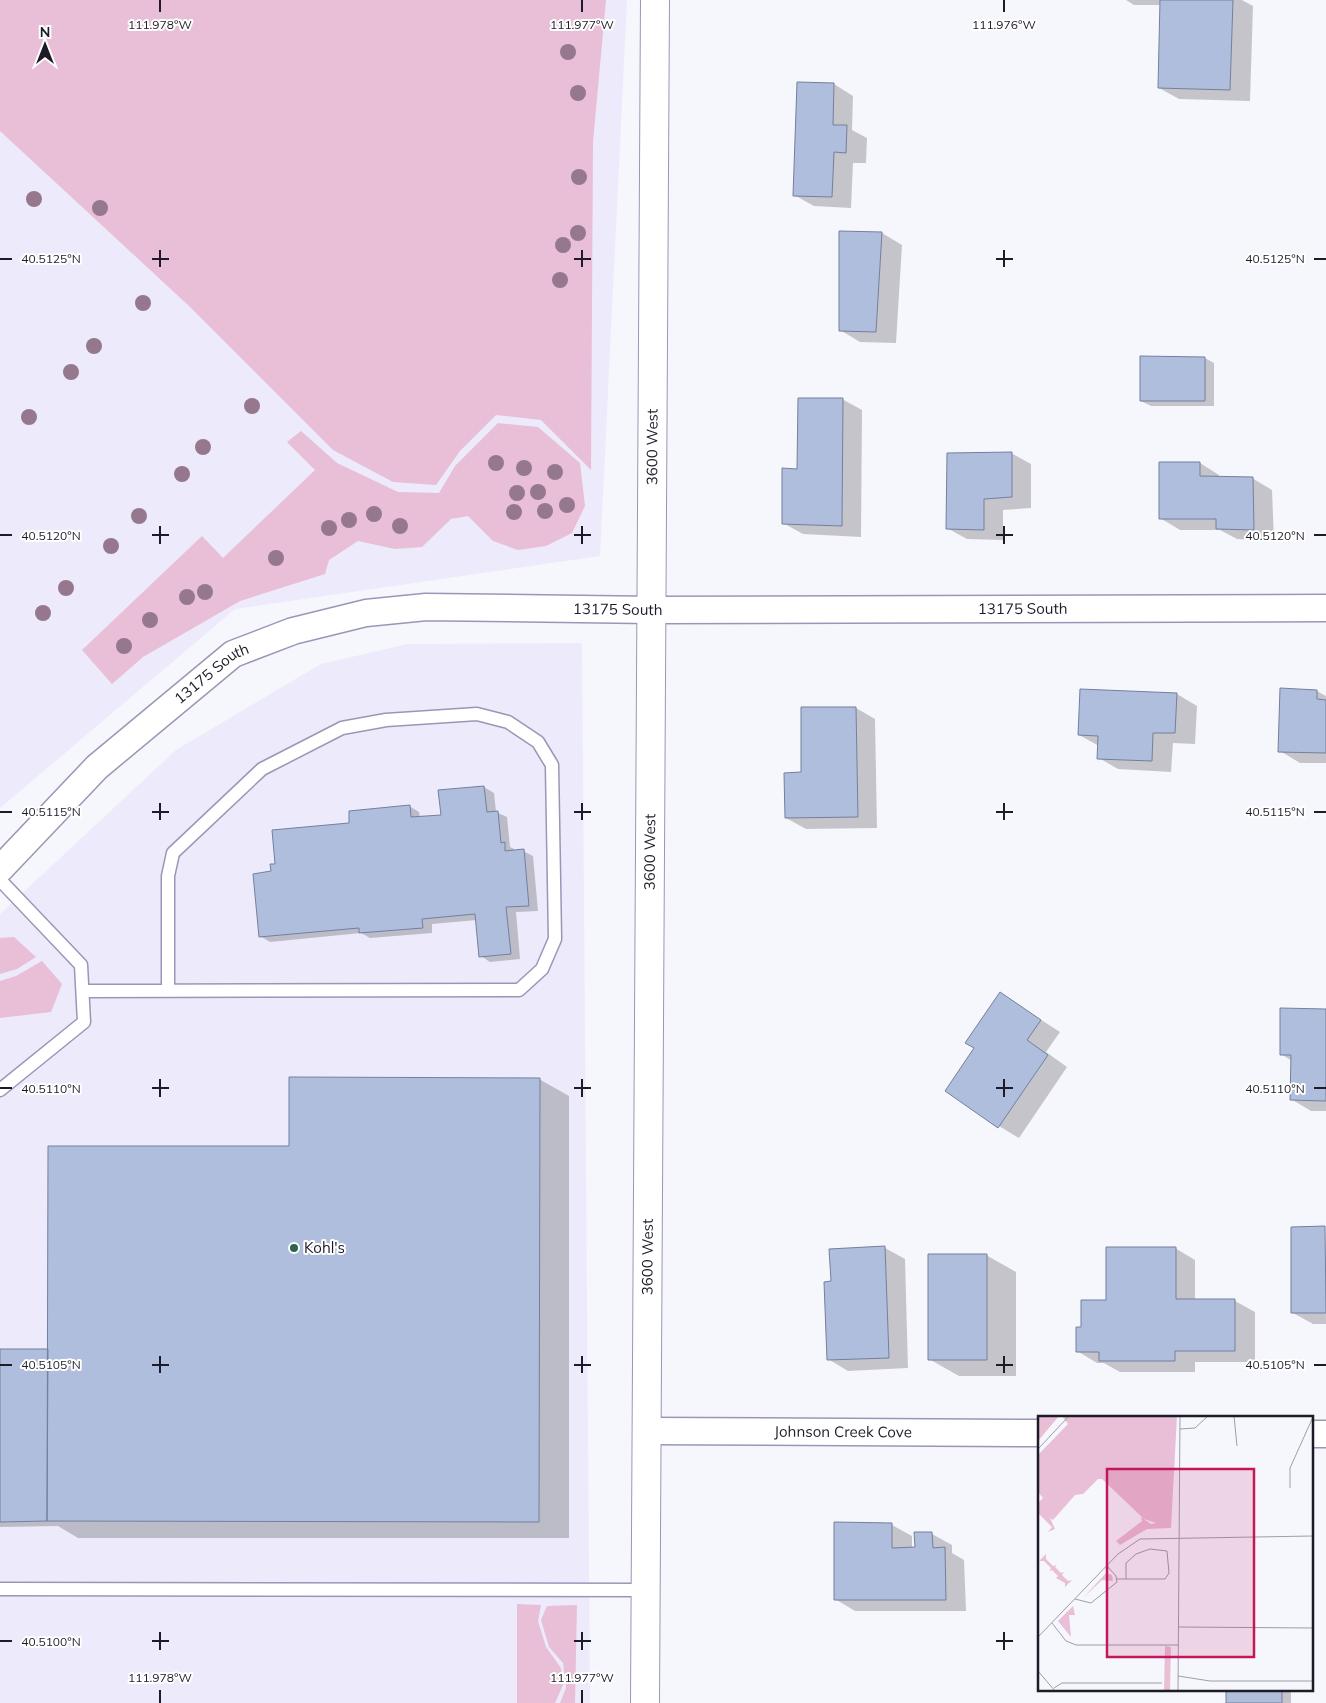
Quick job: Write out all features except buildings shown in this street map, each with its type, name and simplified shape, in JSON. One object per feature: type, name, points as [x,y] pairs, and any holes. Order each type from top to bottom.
[{"type":"main road","name":"3600 West","points":[[645,1703],[655,0]]},
{"type":"street","name":"13175 South","points":[[0,869],[97,767],[233,654],[293,631],[366,613],[426,607],[652,610],[1326,608]]},
{"type":"street","name":"Johnson Creek Cove","points":[[646,1431],[1038,1433]]},
{"type":"lane","points":[[83,991],[168,991],[519,990],[542,969],[555,939],[552,765],[538,742],[508,722],[477,714],[386,720],[342,728],[262,769],[173,853],[168,876],[168,991]]},
{"type":"lane","points":[[0,880],[81,966],[84,1022],[0,1090]]},
{"type":"lane","points":[[0,1589],[646,1590]]},
{"type":"shaded area","points":[[0,0],[627,0],[600,556],[235,609],[0,808]]},
{"type":"shaded area","points":[[0,0],[606,0],[593,142],[591,470],[541,420],[496,415],[460,451],[436,485],[393,482],[333,450],[189,306],[0,131]]},
{"type":"shaded area","points":[[498,423],[538,427],[580,463],[585,506],[572,533],[546,546],[518,550],[493,541],[468,516],[451,519],[422,547],[395,549],[358,541],[329,560],[325,574],[240,601],[143,657],[112,684],[82,650],[202,536],[223,558],[315,470],[287,442],[301,431],[337,463],[398,492],[439,493],[455,466]]},
{"type":"shaded area","points":[[582,643],[590,1703],[0,1703],[0,914],[176,750],[321,664],[408,644]]},
{"type":"shaded area","points":[[14,937],[36,957],[17,969],[0,974],[0,938]]},
{"type":"shaded area","points":[[42,961],[62,984],[51,1012],[0,1018],[0,981],[16,976]]},
{"type":"shaded area","points":[[517,1604],[541,1605],[538,1621],[546,1647],[561,1668],[563,1685],[555,1703],[517,1703]]},
{"type":"shaded area","points":[[577,1605],[575,1703],[560,1703],[566,1688],[563,1663],[549,1647],[541,1620],[547,1606]]},
{"type":"place","name":"Kohl's","points":[[294,1248]]}]
